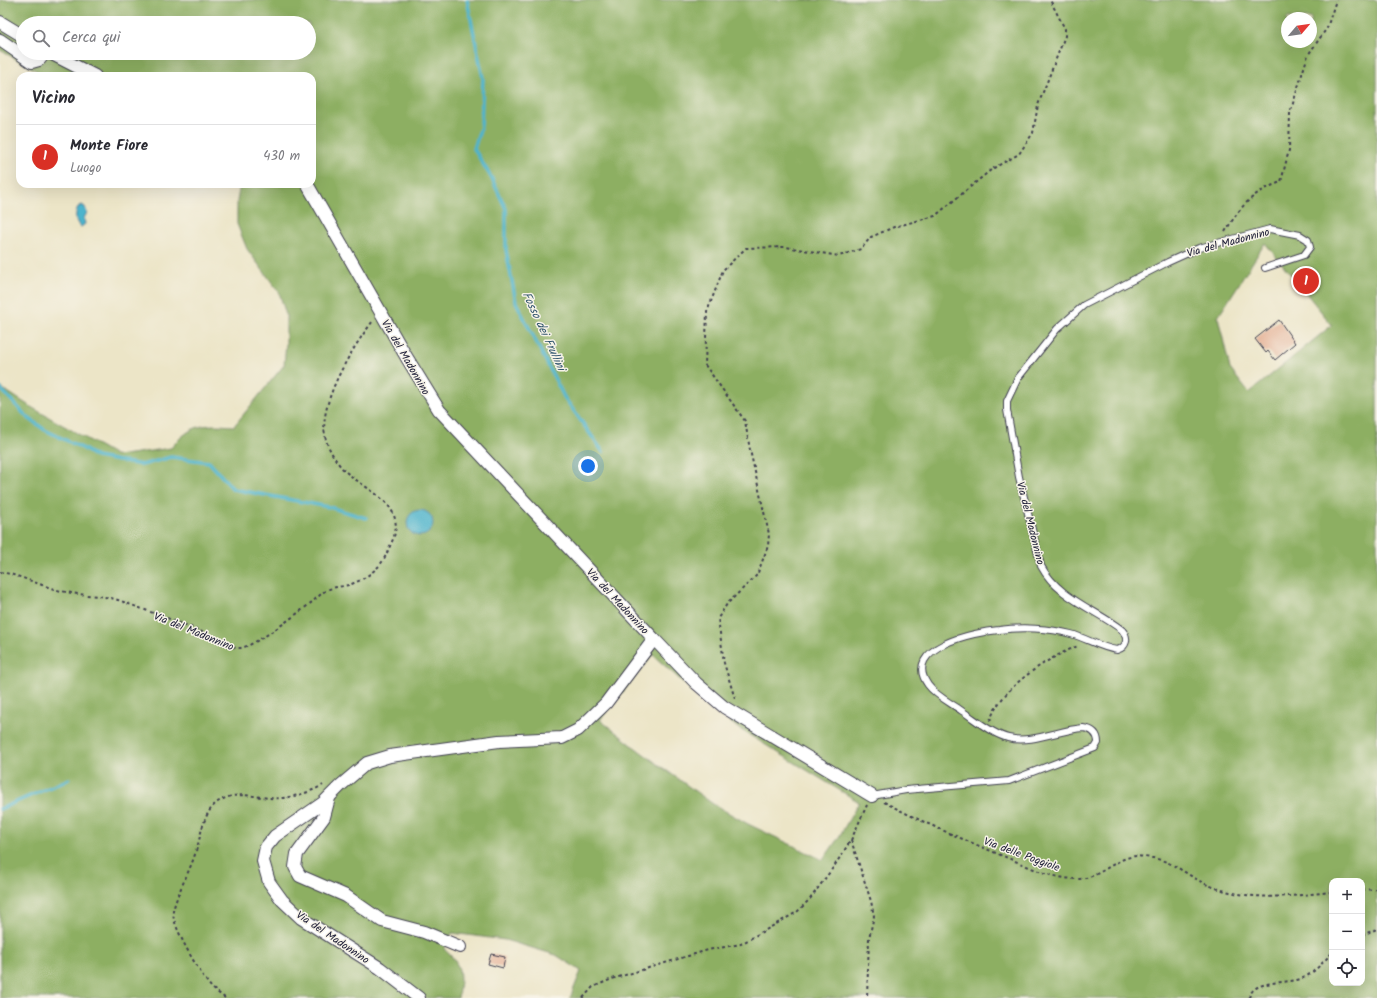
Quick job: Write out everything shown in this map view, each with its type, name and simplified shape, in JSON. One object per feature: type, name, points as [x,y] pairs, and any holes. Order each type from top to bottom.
[{"type":"street","points":[[0,22],[16,32]]},
{"type":"street","points":[[0,40],[16,51]]},
{"type":"street","points":[[29,60],[32,62],[39,60]]},
{"type":"street","points":[[64,60],[87,72]]},
{"type":"street","name":"Via del Madonnino","points":[[309,188],[380,312],[439,410],[654,639],[606,703],[584,726],[569,735],[553,739],[531,738],[498,741],[390,756],[367,763],[341,785],[329,798],[275,836],[266,847],[263,861],[269,882],[282,900],[301,918],[380,968],[418,998]]},
{"type":"street","points":[[654,639],[696,683],[724,707],[872,796]]},
{"type":"street","name":"Via del Madonnino","points":[[329,798],[324,817],[297,854],[295,867],[300,876],[346,896],[382,921],[430,934],[460,947]]},
{"type":"lane","name":"Via del Madonnino","points":[[872,796],[906,790],[1009,781],[1091,750],[1098,743],[1095,733],[1090,729],[1082,728],[1023,740],[1008,738],[988,728],[942,697],[928,685],[922,669],[924,662],[934,650],[964,637],[1000,629],[1061,632],[1093,641],[1117,650],[1124,646],[1126,638],[1125,634],[1116,626],[1059,589],[1048,578],[1041,566],[1019,477],[1007,410],[1009,395],[1018,378],[1066,319],[1100,296],[1174,258],[1218,243],[1270,230],[1300,235],[1308,240],[1310,247],[1304,255],[1265,268]]},
{"type":"path","points":[[739,716],[724,663],[718,618],[727,604],[757,575],[768,546],[769,534],[745,421],[705,365],[707,312],[723,270],[746,248],[786,247],[839,256],[861,249],[871,237],[894,227],[935,216],[992,169],[1019,154],[1033,133],[1038,105],[1065,36],[1065,29],[1050,0]]},
{"type":"path","points":[[1218,243],[1241,206],[1267,187],[1281,182],[1288,150],[1290,113],[1308,55],[1327,28],[1336,0]]},
{"type":"path","name":"Via del Madonnino","points":[[0,572],[16,575],[71,593],[118,600],[203,632],[216,641],[238,649],[250,646],[299,612],[325,590],[331,587],[355,583],[378,567],[394,539],[396,523],[392,509],[386,501],[343,469],[334,458],[326,440],[325,417],[331,396],[344,368],[362,335],[380,312]]},
{"type":"path","points":[[988,728],[993,712],[1004,696],[1020,680],[1059,654],[1093,641]]},
{"type":"path","points":[[225,998],[213,989],[188,950],[174,923],[173,913],[178,893],[196,853],[207,815],[211,807],[234,795],[282,798],[311,792],[324,785]]},
{"type":"path","points":[[584,998],[593,987],[612,978],[708,950],[742,944],[790,916],[810,899],[851,840],[872,796]]},
{"type":"path","name":"Via delle Poggiole","points":[[872,796],[963,840],[1046,874],[1071,879],[1087,879],[1117,862],[1136,856],[1156,859],[1180,868],[1212,887],[1243,896],[1278,898],[1329,892]]},
{"type":"path","points":[[851,840],[871,901],[874,916],[869,938],[866,998]]},
{"type":"path","points":[[1365,890],[1377,889]]},
{"type":"path","points":[[1365,934],[1377,929]]},
{"type":"path","points":[[1249,998],[1253,988],[1261,984],[1272,984],[1303,978],[1329,957]]},
{"type":"green space","points":[[0,0],[1377,0],[1377,998],[570,998],[581,971],[556,955],[505,940],[452,933],[444,949],[455,960],[458,966],[460,983],[458,998],[0,998],[0,387],[31,407],[117,456],[171,448],[185,434],[206,425],[234,426],[284,365],[286,344],[286,315],[279,292],[247,249],[237,224],[237,201],[239,188],[316,188],[316,72],[39,72],[18,60],[316,60],[316,16],[16,16],[16,59],[0,50]],"holes":[[[1265,243],[1332,325],[1249,393],[1230,369],[1218,317]],[[653,655],[707,704],[738,728],[859,802],[839,837],[823,860],[748,824],[713,804],[641,752],[600,720]]]},
{"type":"water","points":[[82,205],[85,207],[87,213],[84,218],[85,224],[81,227],[76,220],[76,212],[78,207]]},
{"type":"water","points":[[420,510],[429,514],[433,523],[429,532],[420,536],[411,532],[407,523],[411,514]]},
{"type":"building","points":[[1279,320],[1295,343],[1275,360],[1268,351],[1266,353],[1255,339]]},
{"type":"building","points":[[491,954],[505,957],[503,968],[488,964]]},
{"type":"waterway","name":"Fosso dei Frullini","points":[[467,0],[483,78],[481,126],[474,149],[491,177],[506,209],[506,250],[516,302],[564,397],[603,452]]},
{"type":"waterway","points":[[0,388],[27,417],[45,430],[84,449],[96,457],[142,465],[171,457],[209,462],[233,489],[329,507],[366,518]]},
{"type":"waterway","points":[[0,809],[69,779]]},
{"type":"place","name":"Monte Fiore","points":[[1306,281]]}]
